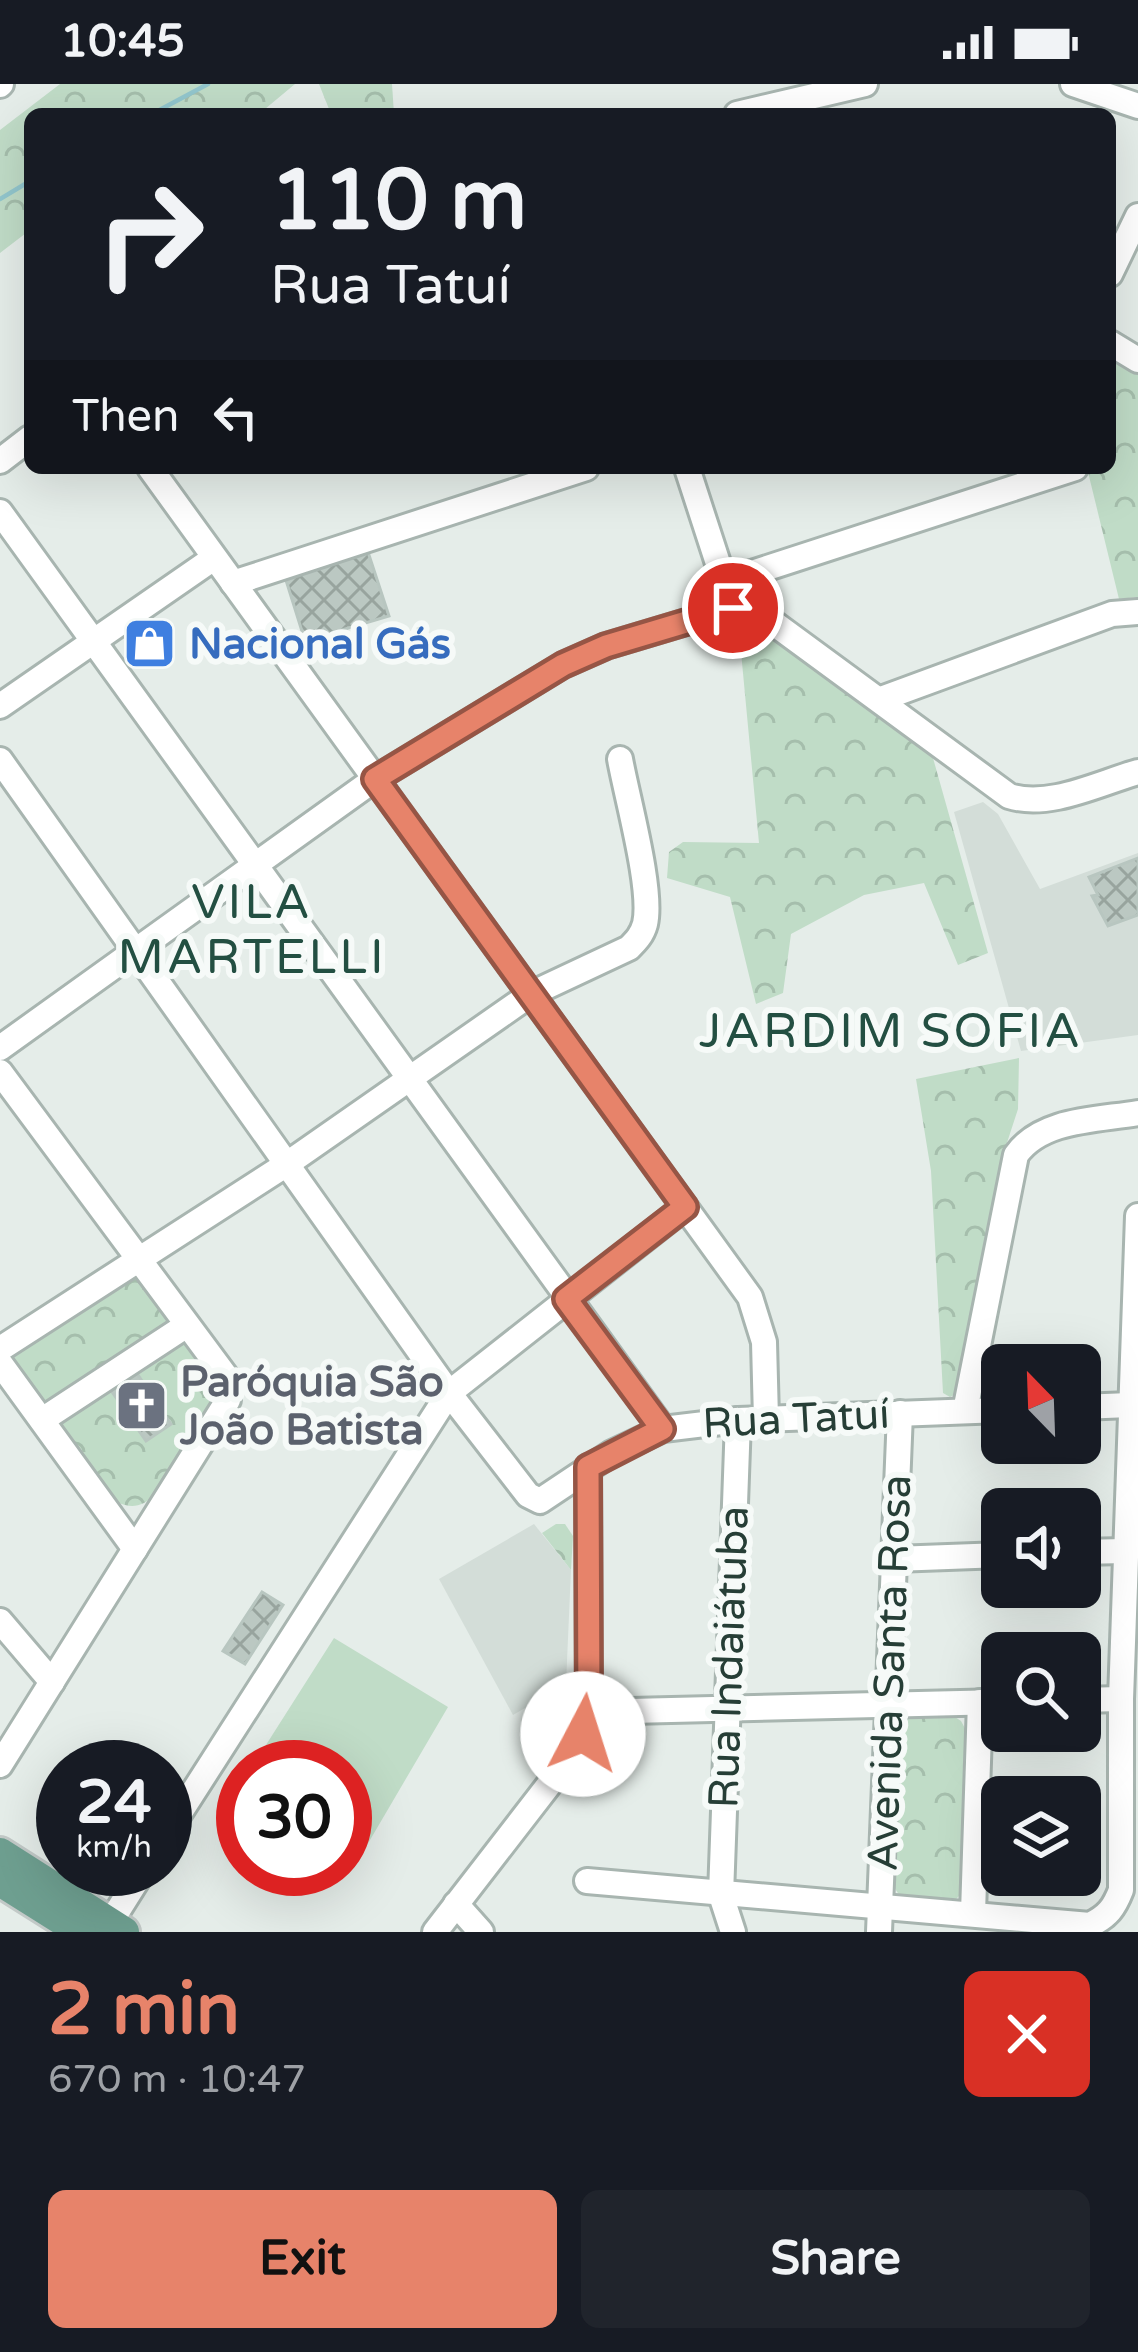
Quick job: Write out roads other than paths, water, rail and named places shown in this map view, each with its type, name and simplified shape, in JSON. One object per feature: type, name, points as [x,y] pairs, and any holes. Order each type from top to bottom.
[{"type":"main road","points":[[0,1853],[105,1929]]},
{"type":"main road","points":[[0,1881],[105,1929]]},
{"type":"street","points":[[763,108],[865,84]]},
{"type":"street","points":[[1073,84],[1138,106]]},
{"type":"street","points":[[1116,262],[1138,216]]},
{"type":"street","points":[[0,461],[24,443]]},
{"type":"street","points":[[154,474],[750,1297],[764,1342],[766,1419]]},
{"type":"street","points":[[233,583],[568,474]]},
{"type":"street","points":[[689,474],[733,608]]},
{"type":"street","points":[[724,582],[1057,474]]},
{"type":"street","points":[[0,512],[662,1429]]},
{"type":"street","points":[[0,706],[214,558]]},
{"type":"street","points":[[0,1048],[375,779],[563,665],[606,646],[733,608],[769,619],[1009,796],[1027,802],[1138,772]]},
{"type":"street","points":[[881,699],[1112,614],[1138,613]]},
{"type":"street","points":[[0,1349],[286,1164],[531,994],[640,938],[646,921],[620,759]]},
{"type":"street","points":[[0,760],[449,1393],[528,1495],[572,1504],[588,1528]]},
{"type":"street","points":[[0,1072],[227,1378],[228,1400],[1,1762]]},
{"type":"street","points":[[965,1411],[1016,1155],[1036,1134],[1052,1128],[1138,1113]]},
{"type":"street","points":[[192,1794],[449,1393],[685,1207]]},
{"type":"street","points":[[587,1881],[721,1894],[880,1919],[973,1913],[1090,1924],[1106,1917],[1121,1890],[1121,1699],[1138,1216]]},
{"type":"street","points":[[42,1420],[187,1325]]},
{"type":"street","points":[[0,1364],[135,1549]]},
{"type":"street","points":[[1101,1406],[1130,1405]]},
{"type":"street","name":"Rua Tatuí","points":[[544,1499],[588,1467],[662,1429],[738,1420],[981,1411]]},
{"type":"street","name":"Avenida Santa Rosa","points":[[880,1919],[900,1413]]},
{"type":"street","name":"Rua Indaiátuba","points":[[733,1932],[721,1894],[738,1420]]},
{"type":"street","points":[[434,1932],[568,1760],[586,1723],[588,1467]]},
{"type":"street","points":[[1101,1552],[1125,1551]]},
{"type":"street","points":[[894,1559],[981,1557]]},
{"type":"street","points":[[0,1621],[52,1682]]},
{"type":"street","points":[[1101,1699],[1121,1699]]},
{"type":"street","points":[[586,1723],[727,1709],[981,1702]]},
{"type":"street","points":[[973,1913],[987,1752]]},
{"type":"street","points":[[105,1929],[126,1896]]},
{"type":"street","points":[[456,1904],[481,1932]]},
{"type":"waterway","points":[[163,108],[208,84]]},
{"type":"waterway","points":[[0,199],[24,185]]},
{"type":"place","name":"Nacional Gás","points":[[150,644]]},
{"type":"place","name":"Paróquia São João Batista","points":[[141,1406]]},
{"type":"district","name":"VILA MARTELLI","points":[[252,930]]},
{"type":"district","name":"JARDIM SOFIA","points":[[891,1032]]}]
